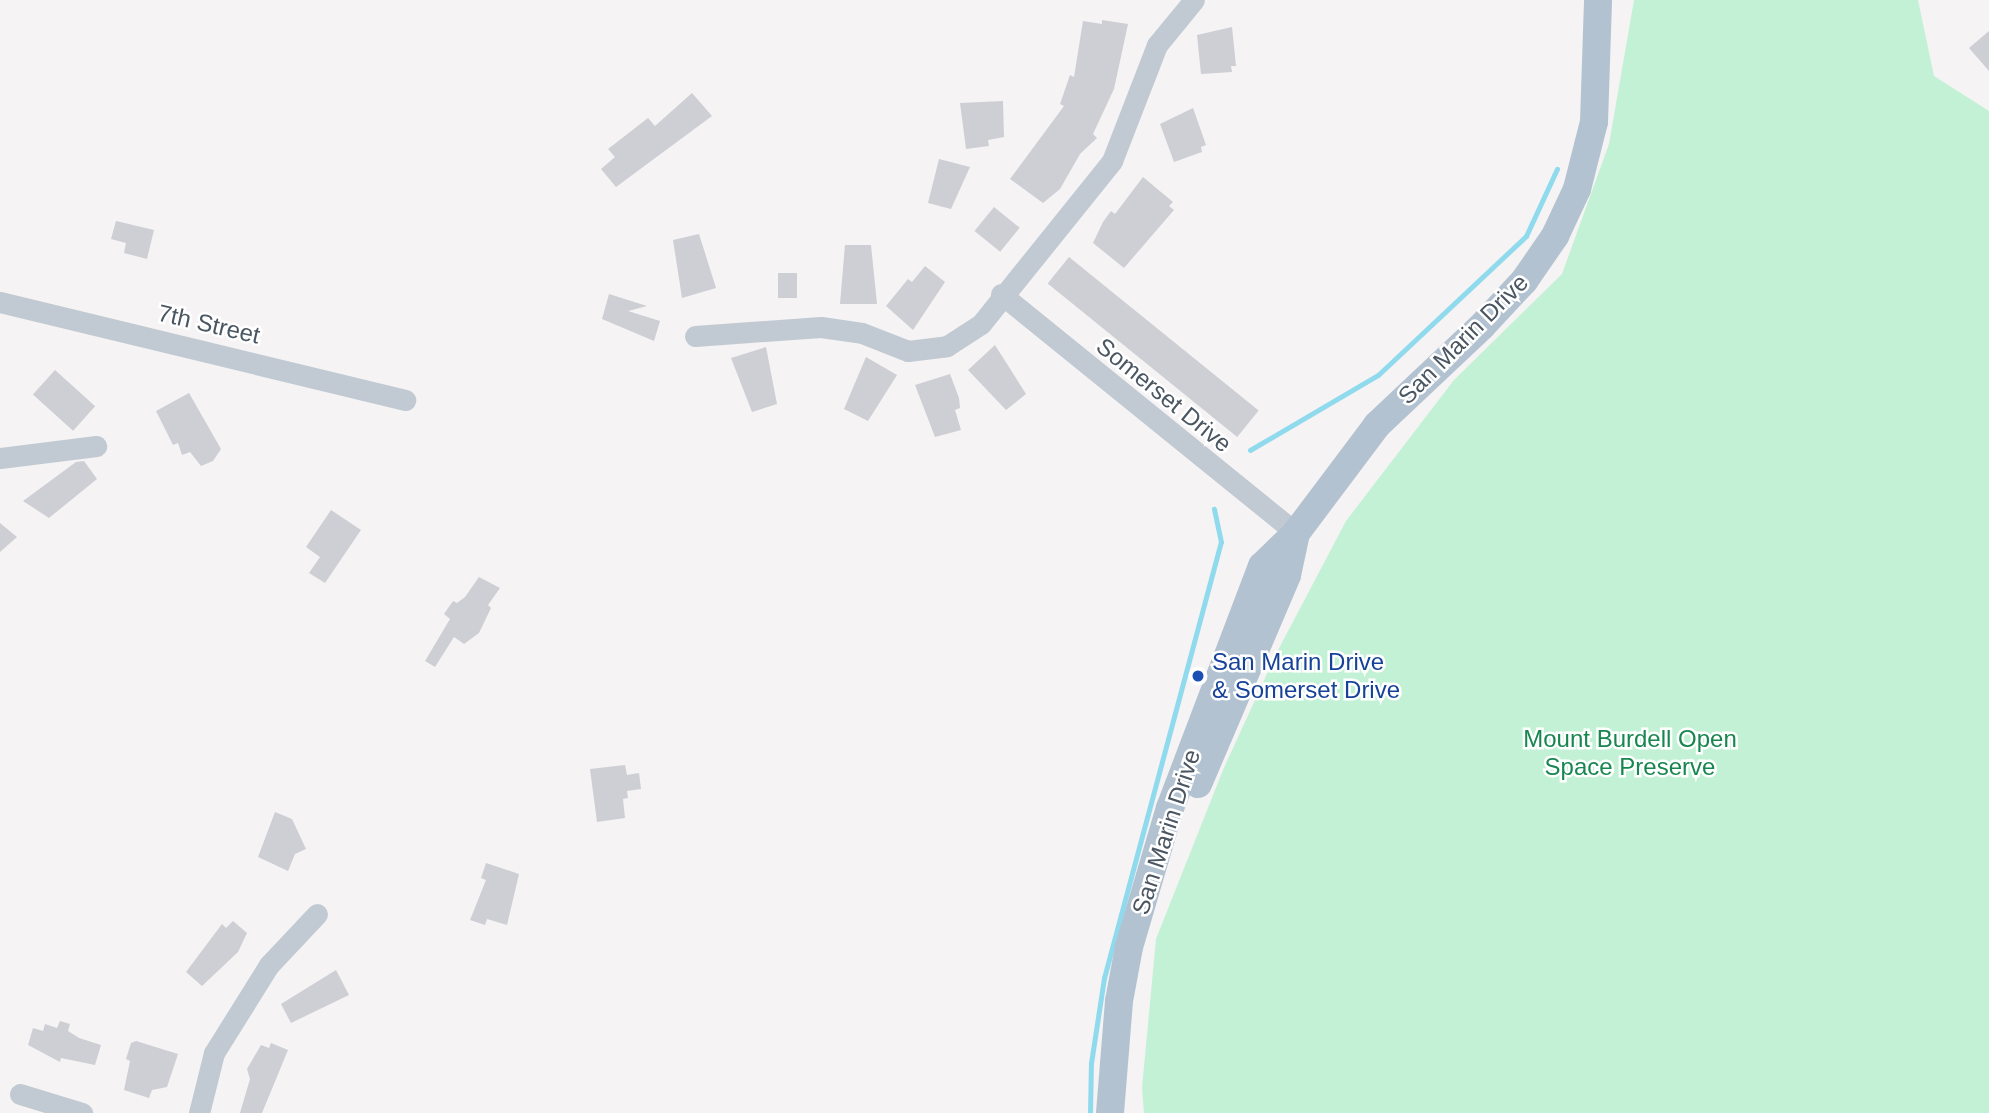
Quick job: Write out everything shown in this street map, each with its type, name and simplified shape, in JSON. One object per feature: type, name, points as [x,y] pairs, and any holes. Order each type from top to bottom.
[{"type":"main road","name":"San Marin Drive","points":[[1110,1113],[1112,1061],[1129,947],[1170,808],[1262,566],[1296,533],[1377,425],[1524,281],[1555,236],[1577,189],[1594,122],[1598,0]]},
{"type":"main road","name":"San Marin Drive","points":[[1127,1113],[1125,1064],[1133,995],[1153,908],[1182,820],[1287,575],[1296,533]]},
{"type":"street","points":[[695,336],[821,327],[862,333],[908,351],[947,346],[981,324],[1001,295],[1112,161],[1157,46],[1194,0]]},
{"type":"street","name":"Somerset Drive","points":[[1001,295],[1296,533]]},
{"type":"street","name":"7th Street","points":[[0,302],[405,400]]},
{"type":"street","points":[[0,458],[96,446]]},
{"type":"street","points":[[199,1113],[214,1053],[269,965],[317,914]]},
{"type":"street","points":[[20,1094],[82,1113]]},
{"type":"green space","name":"Mount Burdell Open Space Preserve","points":[[1634,0],[1918,0],[1934,76],[1989,111],[1989,1113],[1144,1113],[1142,1088],[1156,939],[1223,770],[1276,654],[1346,521],[1454,380],[1562,274],[1609,144]]},
{"type":"building","points":[[1102,20],[1128,24],[1114,89],[1093,134],[1097,138],[1080,154],[1060,189],[1043,203],[1010,179],[1064,106],[1060,104],[1070,75],[1074,77],[1083,21],[1102,24]]},
{"type":"building","points":[[1232,27],[1236,66],[1231,66],[1232,72],[1201,74],[1197,35]]},
{"type":"building","points":[[1989,31],[1989,71],[1969,48]]},
{"type":"building","points":[[692,93],[712,116],[616,187],[601,169],[615,157],[608,149],[648,118],[655,126]]},
{"type":"building","points":[[1003,101],[1004,137],[988,140],[989,146],[966,149],[960,103]]},
{"type":"building","points":[[1193,108],[1206,145],[1201,147],[1202,152],[1174,162],[1160,124]]},
{"type":"building","points":[[939,159],[970,167],[951,209],[928,203]]},
{"type":"building","points":[[1143,177],[1173,202],[1169,206],[1174,210],[1124,268],[1093,243],[1111,211],[1115,214]]},
{"type":"building","points":[[994,207],[1020,228],[1000,252],[974,231]]},
{"type":"building","points":[[116,221],[154,230],[147,259],[124,253],[126,243],[111,239]]},
{"type":"building","points":[[699,234],[716,288],[682,298],[673,240]]},
{"type":"building","points":[[845,245],[871,245],[877,304],[840,304]]},
{"type":"building","points":[[1069,257],[1259,411],[1237,437],[1048,283]]},
{"type":"building","points":[[925,266],[945,282],[913,330],[886,306],[908,279],[912,282]]},
{"type":"building","points":[[778,273],[797,273],[797,298],[778,298]]},
{"type":"building","points":[[609,294],[647,306],[628,311],[660,321],[654,341],[602,319]]},
{"type":"building","points":[[995,345],[1026,394],[1006,410],[968,370]]},
{"type":"building","points":[[766,347],[777,404],[752,412],[731,358]]},
{"type":"building","points":[[866,357],[897,375],[868,421],[844,409]]},
{"type":"building","points":[[55,370],[95,406],[73,431],[33,395]]},
{"type":"building","points":[[950,374],[959,398],[960,408],[955,410],[961,430],[935,437],[915,385]]},
{"type":"building","points":[[189,393],[221,449],[213,461],[201,466],[190,452],[182,455],[178,443],[173,445],[156,411]]},
{"type":"building","points":[[84,461],[97,479],[49,518],[23,501],[76,462]]},
{"type":"building","points":[[331,510],[361,530],[325,583],[309,573],[320,557],[306,547]]},
{"type":"building","points":[[0,523],[17,537],[0,552]]},
{"type":"building","points":[[479,577],[500,588],[488,605],[491,608],[479,633],[464,644],[454,637],[435,667],[425,661],[450,619],[444,614],[453,601],[457,603],[465,597]]},
{"type":"building","points":[[625,765],[627,775],[639,773],[641,789],[627,791],[628,798],[623,799],[625,818],[597,822],[590,769]]},
{"type":"building","points":[[275,812],[292,819],[306,849],[295,854],[288,871],[258,857]]},
{"type":"building","points":[[486,863],[519,874],[507,925],[487,919],[485,925],[470,920],[486,880],[481,878]]},
{"type":"building","points":[[233,921],[247,933],[238,952],[202,986],[186,972],[222,924],[226,928]]},
{"type":"building","points":[[336,970],[349,995],[291,1023],[281,1004]]},
{"type":"building","points":[[60,1021],[70,1024],[68,1031],[79,1038],[101,1045],[95,1065],[61,1058],[60,1062],[28,1045],[33,1028],[43,1031],[45,1024],[57,1028]]},
{"type":"building","points":[[136,1041],[178,1054],[167,1087],[152,1090],[149,1098],[124,1090],[130,1061],[126,1059],[131,1043]]},
{"type":"building","points":[[271,1043],[288,1050],[262,1113],[240,1113],[250,1079],[247,1069],[261,1045],[269,1048]]},
{"type":"waterway","points":[[1250,450],[1378,375],[1526,236],[1557,169]]},
{"type":"waterway","points":[[1090,1113],[1091,1063],[1104,978],[1221,542],[1214,509]]},
{"type":"place","name":"San Marin Drive & Somerset Drive","points":[[1198,676]]}]
